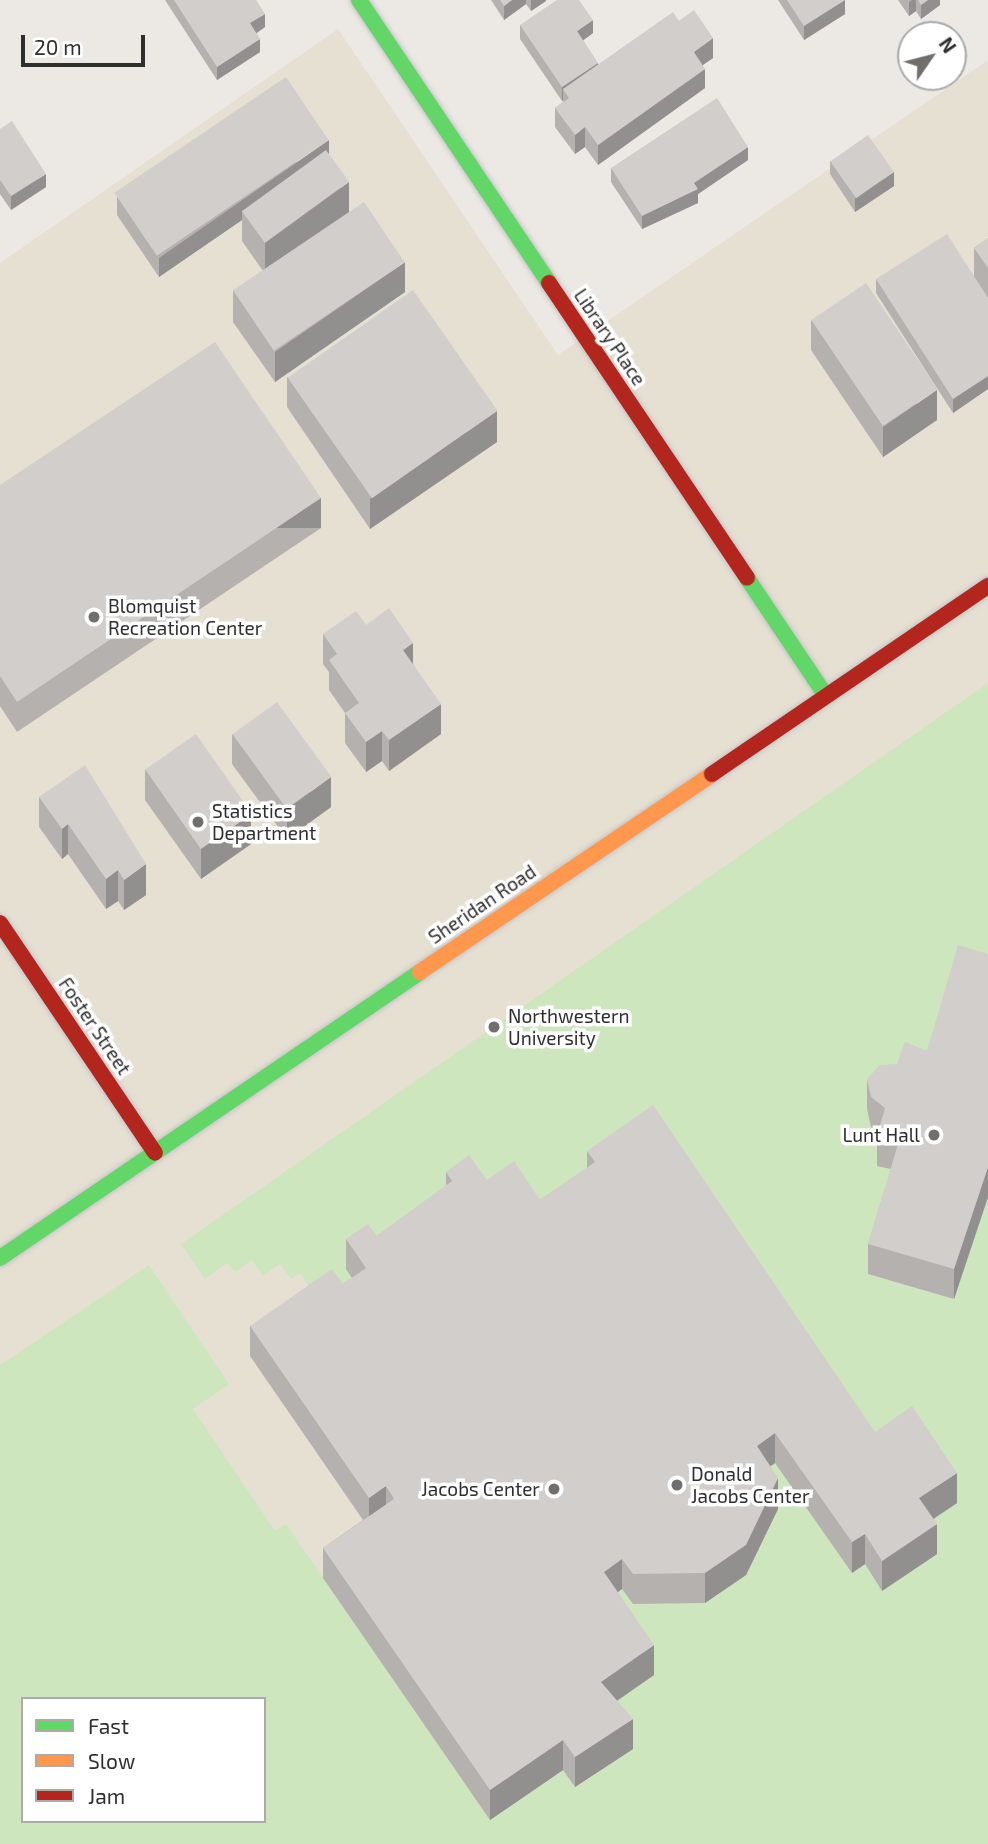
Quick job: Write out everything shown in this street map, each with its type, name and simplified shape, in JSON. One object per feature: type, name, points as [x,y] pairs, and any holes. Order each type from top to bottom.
[{"type":"main road","name":"Library Place","points":[[359,0],[826,696]]},
{"type":"main road","name":"Sheridan Road","points":[[0,1258],[988,586]]},
{"type":"main road","name":"Foster Street","points":[[0,923],[155,1153]]},
{"type":"shaded area","name":"Northwestern University","points":[[338,29],[558,355],[943,91],[967,91],[967,74],[988,60],[988,1844],[0,1844],[0,263]]},
{"type":"green space","points":[[988,683],[988,1844],[0,1844],[0,1365],[149,1265],[229,1384],[193,1409],[275,1531],[286,1524],[487,1815],[366,1298],[313,1292],[300,1273],[291,1279],[280,1264],[263,1276],[252,1260],[235,1272],[227,1263],[205,1279],[181,1244]]},
{"type":"building","points":[[174,0],[256,0],[265,14],[250,23],[260,39],[217,67]]},
{"type":"building","points":[[500,0],[512,0],[504,6]]},
{"type":"building","points":[[557,0],[579,0],[593,20],[577,31],[598,63],[562,87],[520,25]]},
{"type":"building","points":[[787,0],[845,0],[804,26]]},
{"type":"building","points":[[694,10],[713,38],[694,52],[705,69],[598,145],[585,127],[575,135],[555,108],[569,98],[563,89],[673,12],[679,21]]},
{"type":"building","points":[[286,77],[328,140],[157,256],[114,193]]},
{"type":"building","points":[[717,98],[748,147],[694,183],[698,189],[642,216],[611,168]]},
{"type":"building","points":[[12,121],[46,174],[11,196],[0,180],[0,129]]},
{"type":"building","points":[[868,135],[894,172],[856,198],[830,161]]},
{"type":"building","points":[[326,150],[349,182],[265,243],[242,211]]},
{"type":"building","points":[[364,202],[405,263],[274,351],[233,290]]},
{"type":"building","points":[[947,234],[988,298],[988,376],[953,399],[876,279]]},
{"type":"building","points":[[988,238],[988,268],[974,248]]},
{"type":"building","points":[[866,283],[938,389],[883,426],[811,320]]},
{"type":"building","points":[[413,290],[497,410],[372,498],[288,378]]},
{"type":"building","name":"Blomquist Recreation Center","points":[[215,342],[321,498],[17,702],[0,676],[0,485]]},
{"type":"building","points":[[389,608],[413,643],[403,650],[441,704],[389,740],[382,731],[366,742],[345,713],[359,703],[329,660],[337,654],[323,634],[356,611],[366,625]]},
{"type":"building","points":[[277,702],[331,776],[287,809],[233,734]]},
{"type":"building","points":[[196,734],[252,813],[201,849],[145,770]]},
{"type":"building","points":[[85,765],[146,864],[124,880],[118,870],[106,879],[68,824],[62,829],[39,797]]},
{"type":"building","name":"Lunt Hall","points":[[958,945],[988,954],[988,1167],[954,1269],[868,1244],[899,1141],[877,1136],[885,1108],[871,1097],[867,1079],[880,1065],[897,1064],[905,1042],[927,1051]]},
{"type":"building","name":"Donald Jacobs Center","points":[[653,1105],[875,1432],[912,1406],[957,1473],[919,1498],[937,1524],[882,1561],[865,1534],[852,1542],[775,1433],[757,1446],[778,1478],[746,1545],[705,1573],[633,1574],[622,1559],[604,1572],[654,1645],[601,1682],[633,1719],[575,1757],[563,1740],[490,1790],[323,1548],[394,1499],[386,1486],[369,1498],[250,1326],[332,1269],[343,1284],[366,1268],[346,1239],[368,1224],[377,1236],[452,1181],[446,1172],[469,1155],[487,1180],[514,1161],[540,1200],[595,1162],[587,1151]]},
{"type":"traffic: fast","points":[[359,0],[549,283]]},
{"type":"traffic: fast","points":[[747,578],[826,696]]},
{"type":"traffic: fast","points":[[0,1258],[420,972]]},
{"type":"traffic: slow","points":[[420,972],[712,774]]},
{"type":"traffic: jam","points":[[549,283],[747,578]]},
{"type":"traffic: jam","points":[[712,774],[988,586]]},
{"type":"traffic: jam","points":[[0,923],[155,1153]]},
{"type":"place","name":"Blomquist Recreation Center","points":[[94,617]]},
{"type":"place","name":"Statistics Department","points":[[198,822]]},
{"type":"place","name":"Northwestern University","points":[[494,1027]]},
{"type":"place","name":"Lunt Hall","points":[[934,1135]]},
{"type":"place","name":"Donald Jacobs Center","points":[[677,1485]]},
{"type":"place","name":"Jacobs Center","points":[[554,1489]]}]
